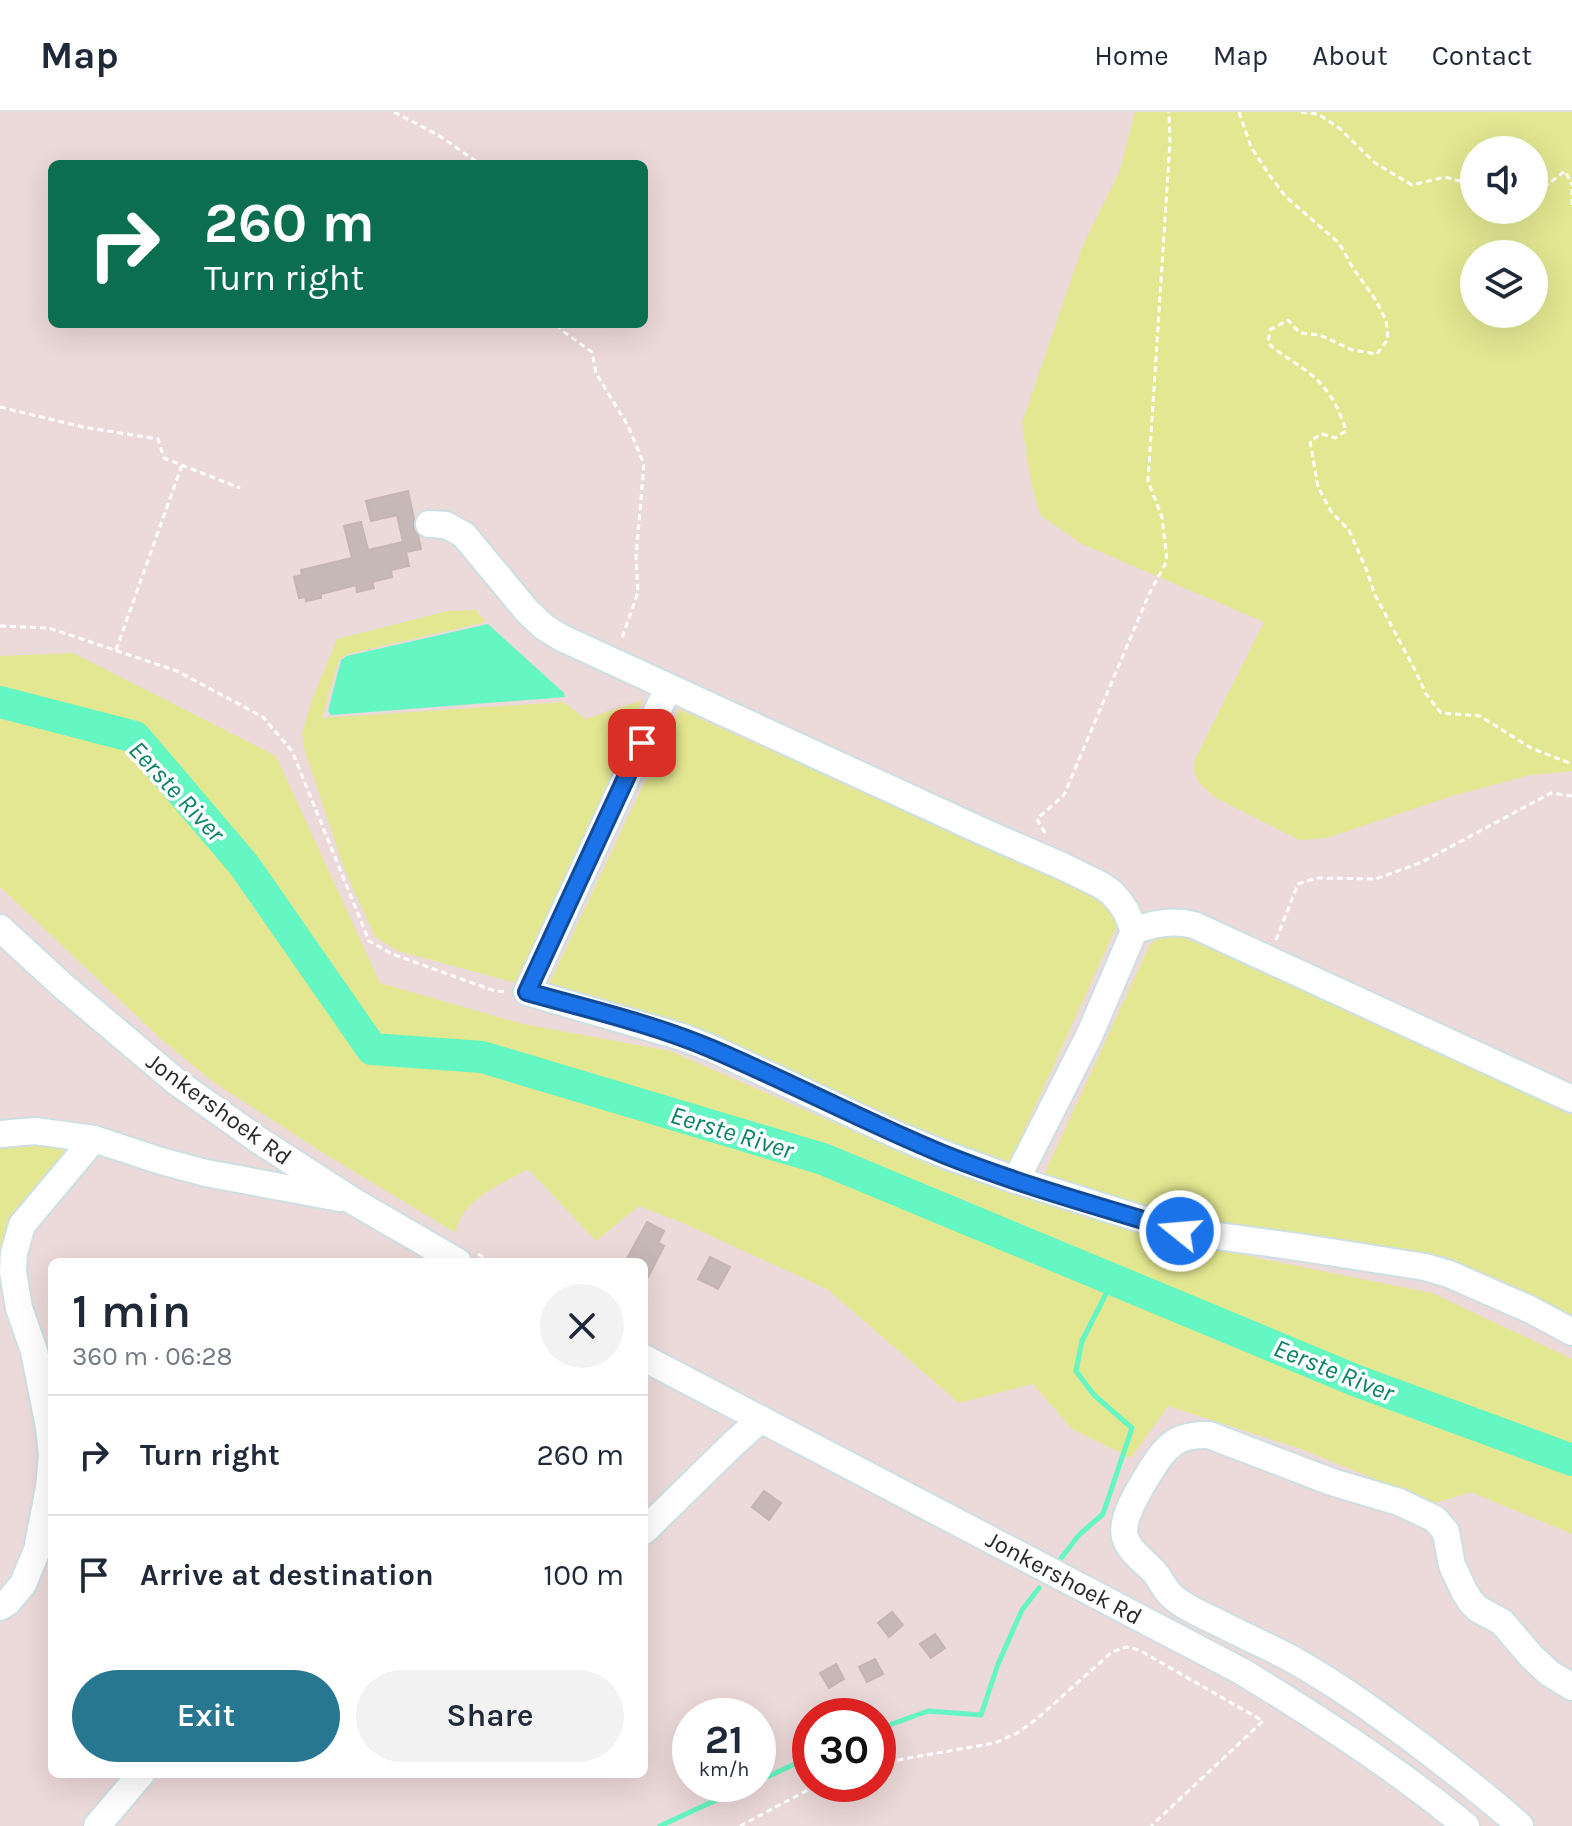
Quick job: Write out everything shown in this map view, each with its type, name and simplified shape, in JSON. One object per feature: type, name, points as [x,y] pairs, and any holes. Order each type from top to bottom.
[{"type":"street","points":[[429,524],[446,525],[464,535],[527,611],[562,638],[1062,866],[1111,892],[1126,911],[1134,931]]},
{"type":"street","points":[[668,688],[527,992],[682,1037],[897,1135],[1016,1180],[1180,1231],[1425,1267],[1449,1274],[1529,1309],[1572,1332]]},
{"type":"street","points":[[1016,1180],[1089,1036],[1134,931],[1145,926],[1179,921],[1267,958],[1572,1099]]},
{"type":"street","name":"Jonkershoek Rd","points":[[0,928],[178,1083],[353,1201],[451,1258]]},
{"type":"street","points":[[0,1134],[35,1131],[94,1139],[206,1173],[353,1201]]},
{"type":"street","points":[[48,1422],[34,1351],[19,1308],[13,1272],[14,1253],[22,1225],[94,1139]]},
{"type":"street","name":"Jonkershoek Rd","points":[[648,1360],[1241,1671],[1309,1711],[1435,1800],[1466,1826]]},
{"type":"street","points":[[648,1527],[761,1419]]},
{"type":"street","points":[[1520,1826],[1473,1785],[1346,1693],[1289,1658],[1175,1599],[1127,1543],[1125,1521],[1160,1455],[1171,1444],[1193,1434],[1209,1435],[1332,1482],[1399,1502],[1435,1519],[1442,1526],[1452,1565],[1464,1591],[1478,1609],[1502,1622],[1549,1673],[1572,1687]]},
{"type":"street","points":[[0,1607],[23,1584],[37,1550],[48,1493]]},
{"type":"street","points":[[97,1826],[138,1778]]},
{"type":"path","points":[[394,112],[438,135],[474,160]]},
{"type":"path","points":[[1062,866],[1037,819],[1064,795],[1149,594],[1167,561],[1162,517],[1148,481],[1170,141],[1169,112]]},
{"type":"path","points":[[1239,112],[1251,147],[1270,176],[1286,197],[1339,243],[1386,320],[1388,339],[1377,354],[1352,350],[1320,335],[1300,333],[1288,320],[1270,330],[1268,343],[1284,358],[1311,374],[1332,399],[1346,431],[1335,438],[1322,434],[1310,441],[1318,487],[1332,513],[1349,530],[1374,593],[1426,694],[1441,713],[1480,716],[1531,748],[1572,764]]},
{"type":"path","points":[[1301,112],[1318,114],[1329,121],[1375,163],[1412,185],[1445,177],[1460,181]]},
{"type":"path","points":[[1548,184],[1565,171],[1572,187],[1572,208]]},
{"type":"path","points":[[560,328],[592,352],[596,373],[628,426],[644,464],[636,557],[638,592],[614,663]]},
{"type":"path","points":[[0,407],[83,427],[158,439],[164,458],[240,488]]},
{"type":"path","points":[[116,650],[182,465]]},
{"type":"path","points":[[0,626],[49,628],[177,671],[263,717],[292,751],[369,941],[392,954],[495,991],[527,992]]},
{"type":"path","points":[[1267,958],[1298,884],[1316,878],[1376,879],[1422,862],[1551,793],[1572,796]]},
{"type":"path","points":[[896,1761],[995,1743],[1019,1732],[1039,1717],[1112,1652],[1126,1647],[1139,1650],[1263,1721],[1151,1826]]},
{"type":"path","points":[[740,1826],[792,1798]]},
{"type":"shaded area","points":[[1135,112],[1572,112],[1572,771],[1531,775],[1452,796],[1327,838],[1299,840],[1216,798],[1199,783],[1194,771],[1195,759],[1264,622],[1082,544],[1040,515],[1030,478],[1022,423],[1083,245],[1119,173]]},
{"type":"shaded area","points":[[476,610],[486,622],[348,654],[339,659],[322,718],[564,702],[585,719],[643,700],[621,756],[516,983],[398,951],[375,937],[344,868],[302,734],[311,702],[337,639],[448,611]]},
{"type":"shaded area","points":[[488,624],[565,697],[331,715],[328,711],[341,660],[347,656]]},
{"type":"shaded area","points":[[73,653],[276,756],[380,983],[523,1024],[670,1051],[945,1171],[1257,1258],[1432,1293],[1572,1359],[1572,1534],[1471,1492],[1435,1503],[1301,1449],[1168,1406],[1131,1458],[1072,1429],[1033,1384],[959,1403],[827,1289],[639,1206],[596,1241],[528,1169],[473,1203],[459,1222],[456,1233],[212,1081],[161,1039],[0,887],[0,656]]},
{"type":"shaded area","points":[[679,709],[1108,903],[1118,923],[1008,1166],[855,1101],[697,1028],[556,992],[550,982]]},
{"type":"shaded area","points":[[1169,929],[1572,1115],[1572,1319],[1448,1257],[1201,1222],[1044,1175],[1150,944]]},
{"type":"shaded area","points":[[31,1141],[64,1146],[65,1160],[11,1225],[0,1275],[0,1143]]},
{"type":"building","points":[[408,491],[414,530],[421,549],[406,552],[409,566],[391,570],[392,577],[372,582],[374,588],[357,592],[356,585],[321,594],[321,598],[306,601],[305,597],[299,598],[294,577],[302,575],[301,570],[352,558],[344,526],[361,522],[368,550],[403,542],[397,515],[371,521],[366,501]]},
{"type":"building","points":[[647,1222],[664,1231],[658,1243],[664,1246],[648,1277],[648,1258],[627,1258]]},
{"type":"building","points":[[710,1257],[730,1267],[718,1289],[698,1279]]},
{"type":"building","points":[[764,1491],[781,1503],[769,1520],[752,1507]]},
{"type":"building","points":[[892,1612],[903,1625],[889,1637],[878,1623]]},
{"type":"building","points":[[935,1634],[945,1648],[931,1658],[920,1644]]},
{"type":"building","points":[[875,1659],[883,1674],[867,1682],[859,1667]]},
{"type":"building","points":[[836,1664],[844,1679],[829,1688],[820,1673]]},
{"type":"waterway","name":"Eerste River","points":[[0,702],[135,737],[244,865],[372,1049],[482,1057],[823,1159],[1357,1381],[1572,1460]]},
{"type":"waterway","points":[[1058,1562],[1079,1535],[1103,1514],[1132,1428],[1094,1395],[1076,1371],[1082,1341],[1113,1280]]},
{"type":"waterway","points":[[896,1723],[928,1711],[981,1715],[998,1664],[1022,1610],[1039,1588]]},
{"type":"waterway","points":[[776,1773],[792,1765]]},
{"type":"waterway","points":[[660,1826],[712,1802]]},
{"type":"route","points":[[642,743],[527,992],[682,1037],[946,1155],[1180,1231]]}]
